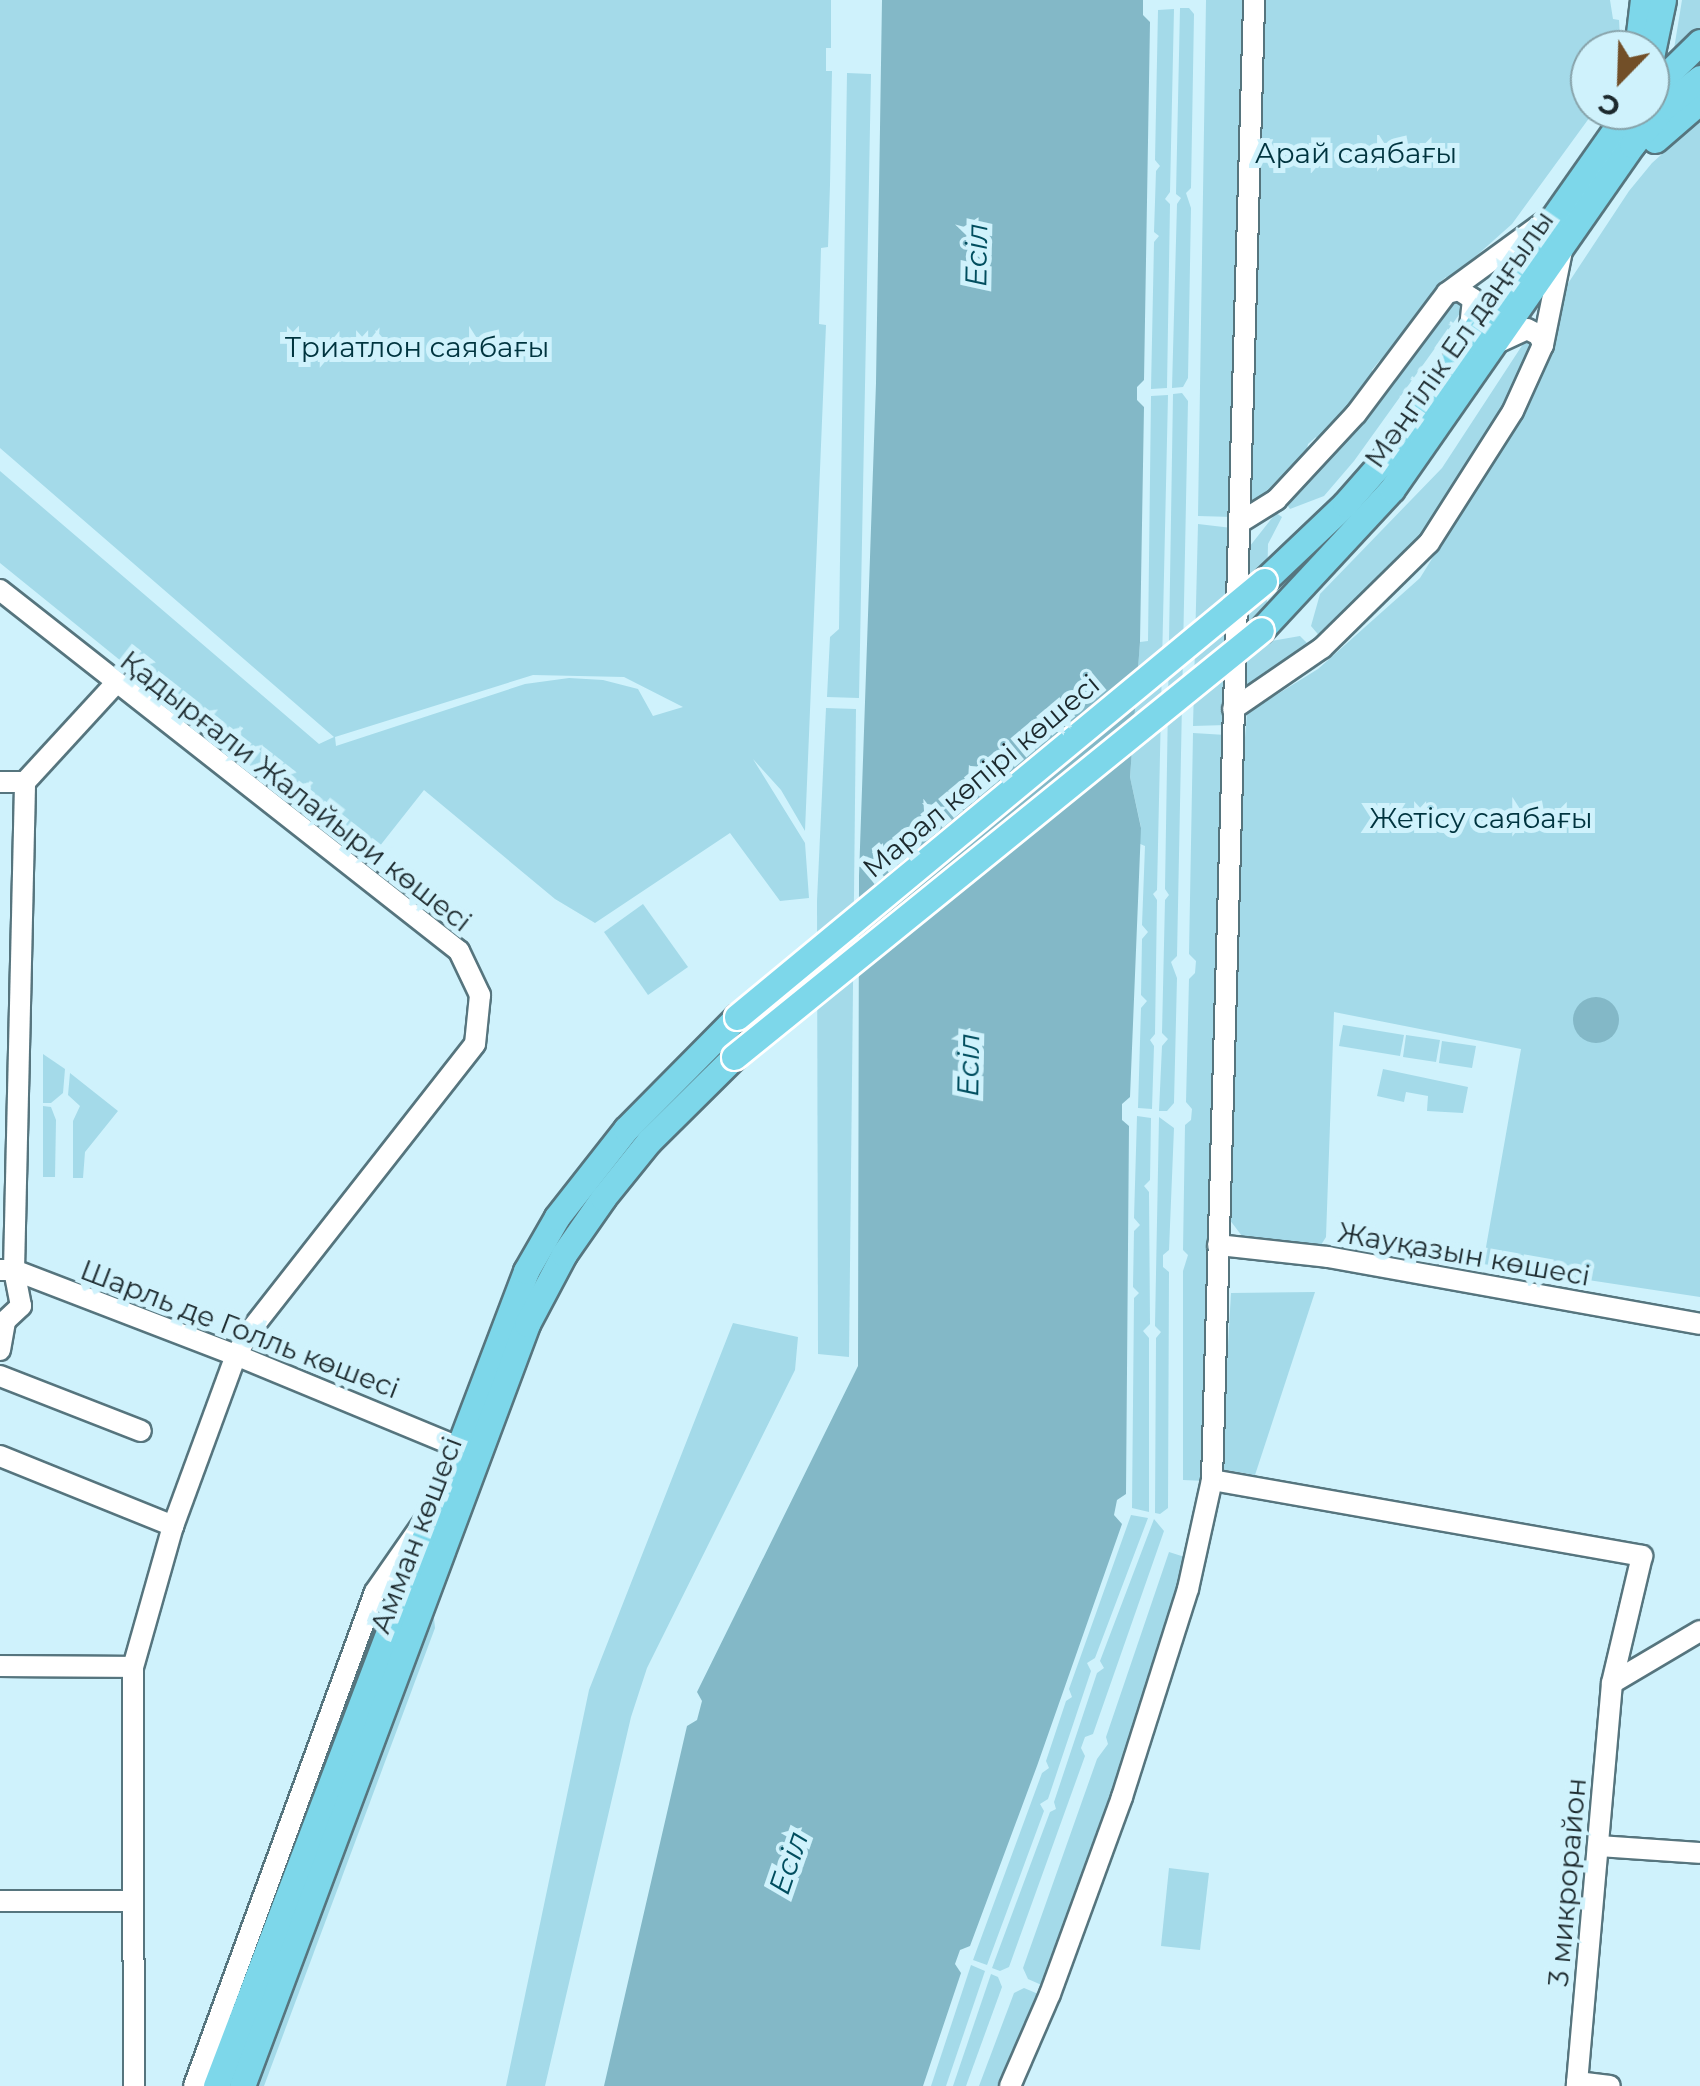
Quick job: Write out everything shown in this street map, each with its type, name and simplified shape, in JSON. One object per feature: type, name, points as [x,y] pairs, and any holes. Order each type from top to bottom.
[{"type":"main road","points":[[1639,30],[1642,0]]},
{"type":"main road","points":[[1657,30],[1663,0]]},
{"type":"main road","points":[[1670,71],[1700,42]]},
{"type":"main road","name":"Мәңгілік Ел даңғылы","points":[[734,1058],[1261,630],[1347,542],[1392,488],[1481,342],[1569,214],[1647,125],[1700,78]]},
{"type":"main road","points":[[1569,214],[1700,101]]},
{"type":"main road","points":[[1569,214],[1615,130]]},
{"type":"main road","name":"Мәңгілік Ел даңғылы","points":[[1264,582],[1381,462],[1481,342]]},
{"type":"main road","name":"Марал көпірі көшесі","points":[[737,1017],[1264,582]]},
{"type":"main road","name":"Амман көшесі","points":[[242,2086],[468,1450],[520,1285],[558,1217],[626,1129],[737,1017]]},
{"type":"main road","name":"Амман көшесі","points":[[216,2086],[437,1502],[468,1450],[564,1254],[649,1141],[734,1058]]},
{"type":"street","points":[[1010,2086],[1056,1979],[1122,1797],[1188,1590],[1212,1480],[1254,0]]},
{"type":"street","points":[[1239,523],[1276,500],[1356,414],[1448,293],[1569,214]]},
{"type":"street","points":[[1234,708],[1322,648],[1430,543],[1496,440],[1542,346],[1569,214]]},
{"type":"street","points":[[1448,293],[1459,290],[1473,299],[1481,342],[1528,330],[1538,335],[1542,346]]},
{"type":"street","name":"Қадырғали Жалайыри көшесі","points":[[0,590],[459,951],[480,995],[475,1044],[251,1330],[236,1355],[173,1526],[133,1667],[134,2086]]},
{"type":"street","points":[[0,1350],[4,1321],[21,1306],[7,1270],[11,1016],[25,782],[115,684]]},
{"type":"street","points":[[0,782],[25,782]]},
{"type":"street","name":"Жауқазын көшесі","points":[[1218,1244],[1328,1257],[1700,1324]]},
{"type":"street","name":"Шарль де Голль көшесі","points":[[7,1270],[236,1355],[468,1450]]},
{"type":"street","points":[[0,1376],[141,1431]]},
{"type":"street","points":[[0,1456],[173,1526]]},
{"type":"street","name":"3 микрорайон","points":[[1212,1480],[1642,1556],[1612,1683],[1577,2084]]},
{"type":"street","name":"Амман көшесі","points":[[194,2086],[376,1592],[437,1502]]},
{"type":"street","points":[[1612,1683],[1700,1631]]},
{"type":"street","points":[[0,1666],[133,1667]]},
{"type":"street","points":[[1598,1846],[1700,1853]]},
{"type":"street","points":[[0,1900],[132,1902]]},
{"type":"street","points":[[1577,2084],[1610,2086]]},
{"type":"green space","name":"Триатлон саябағы","points":[[0,0],[831,0],[831,48],[826,48],[826,71],[832,71],[828,247],[821,248],[819,324],[826,325],[805,831],[781,790],[753,759],[805,843],[809,898],[780,901],[730,833],[595,923],[555,899],[424,790],[368,861],[0,563],[0,471],[319,744],[334,737],[0,448]],"holes":[[[533,675],[624,677],[683,707],[653,716],[638,689],[603,680],[569,678],[525,684],[336,746],[335,737]]]},
{"type":"green space","name":"Арай саябағы","points":[[1206,0],[1610,0],[1620,30],[1570,30],[1570,130],[1580,130],[1512,224],[1448,281],[1446,277],[1438,284],[1439,292],[1379,371],[1380,360],[1372,370],[1373,382],[1315,449],[1316,437],[1308,444],[1305,460],[1254,508],[1233,517],[1198,516]]},
{"type":"green space","points":[[1682,0],[1700,0],[1700,28],[1673,55]]},
{"type":"green space","points":[[1180,8],[1189,8],[1194,14],[1191,188],[1186,193],[1191,208],[1188,378],[1183,387],[1172,388],[1177,204],[1181,198],[1176,194]]},
{"type":"green space","points":[[1174,9],[1170,192],[1165,199],[1170,204],[1167,388],[1151,389],[1154,242],[1159,236],[1154,232],[1156,171],[1160,166],[1155,160],[1158,10]]},
{"type":"green space","points":[[847,73],[871,74],[859,698],[827,697],[830,637],[839,629]]},
{"type":"green space","name":"Жетісу саябағы","points":[[1700,120],[1700,1297],[1483,1264],[1521,1049],[1334,1012],[1326,1237],[1321,1245],[1242,1236],[1226,1215],[1239,812],[1247,713],[1318,669],[1420,578],[1483,477],[1554,344],[1565,288],[1629,191],[1652,163]]},
{"type":"green space","points":[[1457,300],[1466,305],[1354,461],[1324,496],[1290,509],[1285,502],[1358,426]]},
{"type":"green space","points":[[1525,341],[1532,346],[1533,354],[1465,479],[1397,568],[1322,639],[1311,626],[1320,594],[1442,468]]},
{"type":"green space","points":[[1182,393],[1188,401],[1177,956],[1171,962],[1177,978],[1174,1103],[1167,1111],[1159,1111],[1162,1046],[1168,1039],[1162,1033],[1165,900],[1169,895],[1165,889],[1173,394]]},
{"type":"green space","points":[[1168,395],[1157,890],[1153,894],[1157,900],[1155,1034],[1150,1040],[1154,1046],[1152,1109],[1138,1108],[1141,1008],[1147,1001],[1141,995],[1142,939],[1148,932],[1142,925],[1145,846],[1138,843],[1141,827],[1130,777],[1140,642],[1148,641],[1151,396]]},
{"type":"green space","points":[[1276,513],[1282,517],[1268,544],[1266,642],[1300,636],[1310,646],[1247,693],[1240,685],[1246,551]]},
{"type":"green space","points":[[1198,524],[1232,528],[1226,725],[1193,726]]},
{"type":"green space","points":[[826,708],[856,709],[849,1357],[818,1354],[817,901]]},
{"type":"green space","points":[[1193,733],[1226,735],[1205,1481],[1183,1480],[1183,1271],[1188,1255],[1183,1250],[1185,1125],[1191,1120],[1192,1109],[1186,1102],[1189,979],[1195,973],[1196,961],[1189,954]]},
{"type":"green space","points":[[643,904],[688,967],[648,995],[604,932]]},
{"type":"green space","points":[[1343,1025],[1404,1035],[1400,1056],[1339,1046]]},
{"type":"green space","points":[[1406,1035],[1440,1040],[1436,1062],[1403,1057]]},
{"type":"green space","points":[[1442,1041],[1476,1046],[1472,1068],[1439,1063]]},
{"type":"green space","points":[[43,1054],[65,1069],[63,1093],[51,1103],[43,1103]]},
{"type":"green space","points":[[1383,1069],[1468,1087],[1463,1113],[1427,1111],[1428,1096],[1406,1092],[1404,1102],[1377,1096]]},
{"type":"green space","points":[[70,1073],[118,1111],[85,1152],[83,1178],[73,1178],[73,1121],[80,1106],[68,1095]]},
{"type":"green space","points":[[43,1106],[51,1107],[56,1120],[55,1177],[43,1177]]},
{"type":"green space","points":[[1137,1116],[1151,1118],[1150,1180],[1144,1186],[1149,1192],[1150,1324],[1143,1331],[1149,1338],[1149,1512],[1132,1508],[1134,1298],[1139,1293],[1133,1287],[1134,1231],[1140,1225],[1134,1218]]},
{"type":"green space","points":[[1159,1117],[1174,1128],[1169,1250],[1163,1255],[1163,1267],[1169,1272],[1168,1508],[1160,1514],[1155,1513],[1156,1338],[1161,1332],[1155,1326]]},
{"type":"green space","points":[[1315,1292],[1255,1475],[1221,1469],[1231,1293]]},
{"type":"green space","points":[[733,1323],[798,1337],[795,1370],[647,1668],[631,1717],[545,2086],[506,2086],[589,1690]]},
{"type":"green space","points":[[1131,1515],[1148,1518],[1095,1658],[1087,1663],[1091,1671],[1048,1799],[1040,1804],[1044,1811],[987,1965],[973,1960],[1042,1773],[1049,1768],[1046,1761],[1066,1701],[1072,1697],[1069,1689]]},
{"type":"green space","points":[[1154,1519],[1164,1531],[1093,1734],[1085,1737],[1081,1748],[1085,1756],[1009,1967],[1000,1971],[992,1968],[1050,1812],[1056,1809],[1054,1802],[1097,1673],[1104,1668],[1100,1661]]},
{"type":"green space","points":[[1169,1552],[1191,1559],[1046,1987],[1028,1979],[1023,1968],[1097,1759],[1108,1744],[1106,1737]]},
{"type":"green space","points":[[433,1608],[435,1628],[264,2086],[258,2086]]},
{"type":"green space","points":[[1169,1868],[1209,1873],[1200,1950],[1161,1946]]},
{"type":"green space","points":[[971,1965],[985,1971],[946,2086],[931,2086]]},
{"type":"green space","points":[[991,1974],[998,1977],[1002,1987],[966,2086],[953,2086]]},
{"type":"green space","points":[[1024,1988],[1043,1996],[1002,2086],[979,2086],[1014,1993]]},
{"type":"water","name":"Есіл","points":[[882,0],[1143,0],[1143,15],[1150,22],[1144,380],[1137,387],[1137,400],[1144,407],[1140,642],[1130,777],[1141,828],[1130,1097],[1122,1104],[1122,1120],[1129,1126],[1126,1494],[1117,1500],[1114,1515],[1122,1524],[1037,1766],[970,1946],[960,1950],[955,1964],[961,1973],[923,2086],[604,2086],[687,1726],[697,1720],[702,1701],[697,1692],[858,1366],[859,876],[876,383]]},
{"type":"water","points":[[1596,997],[1612,1004],[1619,1020],[1612,1036],[1596,1043],[1580,1036],[1573,1020],[1580,1004]]}]
